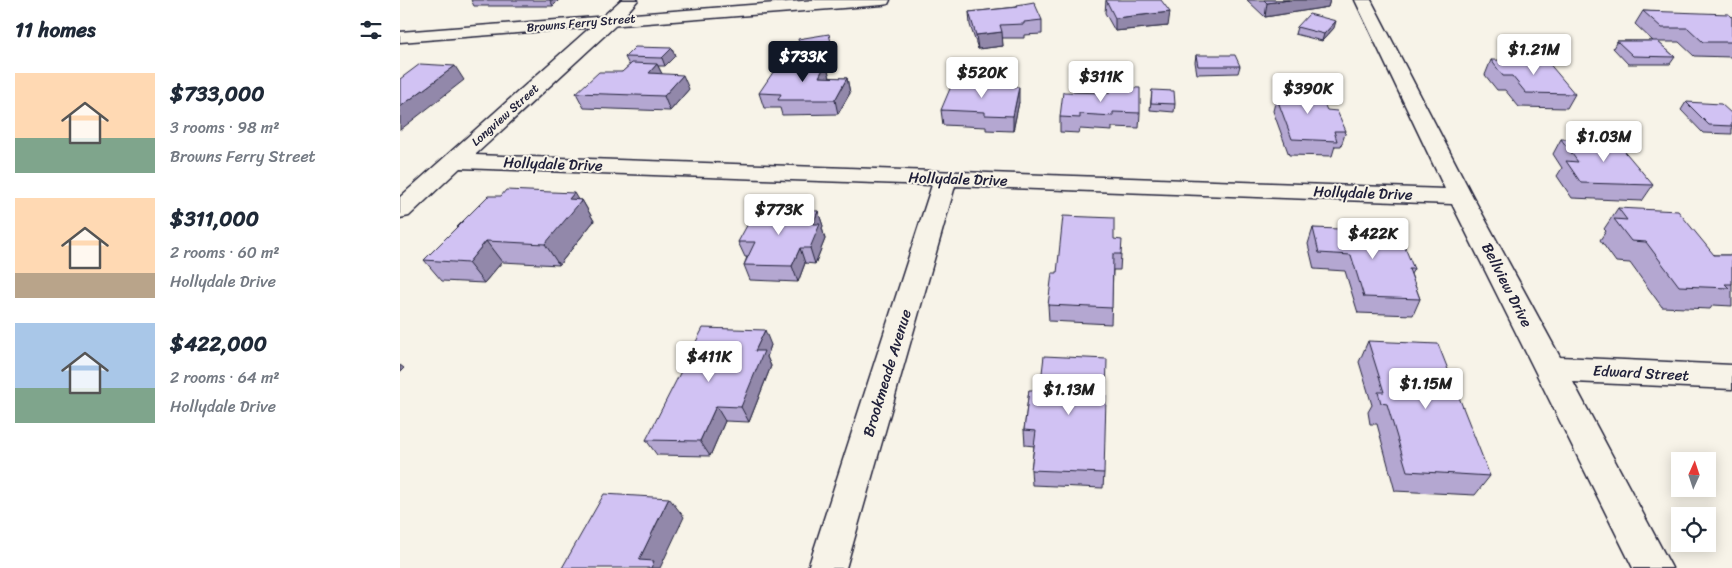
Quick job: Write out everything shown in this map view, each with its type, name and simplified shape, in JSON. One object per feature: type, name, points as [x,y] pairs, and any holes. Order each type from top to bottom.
[{"type":"street","name":"Longview Street","points":[[400,210],[630,0]]},
{"type":"street","name":"Browns Ferry Street","points":[[400,37],[882,0]]},
{"type":"street","name":"Bellview Drive","points":[[1363,0],[1461,197],[1653,568]]},
{"type":"street","name":"Hollydale Drive","points":[[455,161],[1461,197]]},
{"type":"street","name":"Brookmeade Avenue","points":[[827,568],[946,178]]},
{"type":"street","name":"Edward Street","points":[[1550,369],[1732,377]]},
{"type":"building","points":[[1106,0],[1161,0],[1170,12],[1115,18]]},
{"type":"building","points":[[1264,0],[1289,0],[1267,3]]},
{"type":"building","points":[[1034,2],[1042,20],[1024,22],[1024,24],[1000,25],[1002,32],[976,35],[969,12],[1018,7],[1017,5]]},
{"type":"building","points":[[1643,11],[1729,14],[1732,17],[1732,42],[1703,42],[1688,28],[1662,28]]},
{"type":"building","points":[[1309,14],[1336,21],[1324,34],[1297,27]]},
{"type":"building","points":[[829,34],[833,50],[802,55],[798,39]]},
{"type":"building","points":[[1617,41],[1657,41],[1675,57],[1633,56]]},
{"type":"building","points":[[635,47],[672,48],[662,58],[625,57]]},
{"type":"building","points":[[1196,55],[1235,55],[1240,66],[1198,66]]},
{"type":"building","points":[[1491,60],[1547,61],[1575,94],[1526,93],[1512,76],[1503,76]]},
{"type":"building","points":[[780,62],[826,63],[819,77],[847,78],[835,100],[778,100],[781,94],[759,93]]},
{"type":"building","points":[[632,63],[657,64],[649,73],[683,75],[664,96],[576,93],[599,72],[622,72]]},
{"type":"building","points":[[420,64],[455,66],[400,107],[400,79]]},
{"type":"building","points":[[952,84],[1019,87],[1013,116],[985,115],[985,112],[941,110]]},
{"type":"building","points":[[1109,87],[1140,88],[1140,113],[1113,112],[1113,116],[1080,114],[1080,118],[1060,117],[1063,92],[1109,93]]},
{"type":"building","points":[[1279,87],[1316,88],[1327,110],[1337,111],[1346,131],[1334,131],[1337,141],[1292,139],[1276,96],[1282,96]]},
{"type":"building","points":[[1152,90],[1174,91],[1175,104],[1151,103]]},
{"type":"building","points":[[1686,102],[1721,104],[1732,114],[1732,126],[1709,125]]},
{"type":"building","points":[[1561,139],[1616,141],[1653,185],[1581,183],[1566,161],[1578,162]]},
{"type":"building","points":[[506,190],[574,193],[569,199],[582,200],[545,244],[486,241],[468,263],[424,260],[488,196],[501,196]]},
{"type":"building","points":[[1618,208],[1678,211],[1714,255],[1732,255],[1732,284],[1725,284],[1729,288],[1679,286],[1646,242],[1631,241],[1614,219],[1627,220]]},
{"type":"building","points":[[756,209],[818,211],[813,224],[820,224],[810,248],[800,248],[792,266],[744,265],[755,242],[738,242]]},
{"type":"building","points":[[1063,216],[1114,218],[1114,239],[1122,240],[1121,254],[1113,254],[1112,308],[1048,305],[1052,273],[1057,273]]},
{"type":"building","points":[[1313,228],[1394,231],[1399,243],[1403,243],[1414,269],[1409,269],[1420,299],[1364,297],[1351,255],[1319,253]]},
{"type":"building","points":[[703,328],[765,330],[755,351],[764,351],[741,407],[716,406],[700,441],[646,440]]},
{"type":"building","points":[[1368,341],[1438,344],[1490,476],[1407,471],[1387,404],[1381,403],[1378,392],[1384,392]]},
{"type":"building","points":[[1044,356],[1107,359],[1104,473],[1031,470],[1036,431],[1024,430],[1029,390],[1040,390]]},
{"type":"building","points":[[604,494],[669,498],[639,560],[654,561],[651,568],[562,568]]}]
